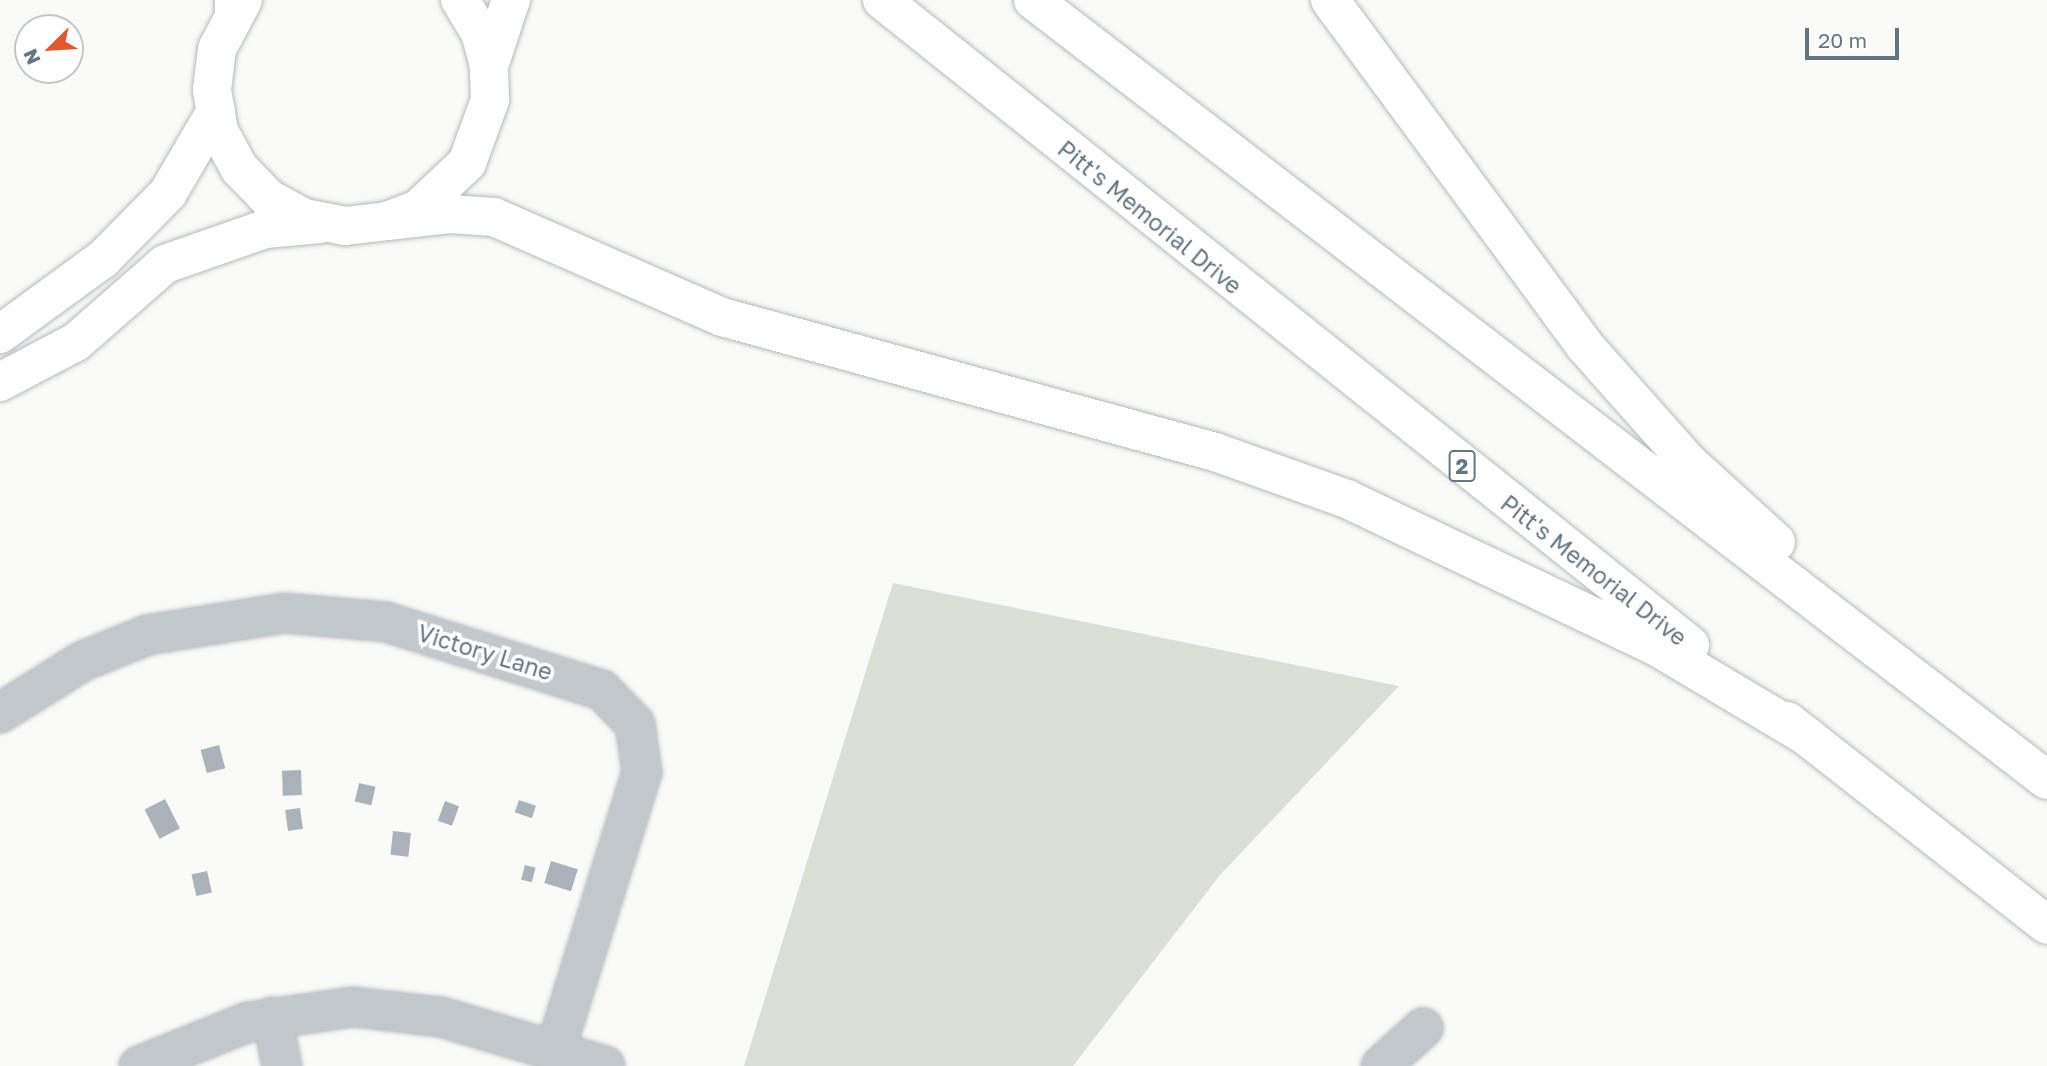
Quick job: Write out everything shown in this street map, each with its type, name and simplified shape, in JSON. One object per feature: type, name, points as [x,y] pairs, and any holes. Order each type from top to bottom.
[{"type":"highway","points":[[387,221],[446,189],[467,163],[490,100],[489,66],[480,33],[460,0]]},
{"type":"highway","points":[[489,66],[511,0]]},
{"type":"highway","name":"Pitt's Memorial Drive","points":[[882,0],[2047,925]]},
{"type":"highway","points":[[1033,0],[2047,780]]},
{"type":"highway","points":[[1330,0],[1515,257],[1688,462],[1974,723]]},
{"type":"highway","points":[[237,4],[217,49],[216,111],[239,168],[268,198],[329,223]]},
{"type":"highway","points":[[0,334],[103,259],[168,193],[216,111]]},
{"type":"highway","points":[[0,382],[76,342],[165,264],[265,229],[450,214],[494,217],[722,317],[1215,452],[1335,495],[1511,572],[1657,647],[1808,737]]},
{"type":"street","name":"Victory Lane","points":[[0,713],[83,661],[147,635],[284,612],[386,622],[602,690],[635,724],[642,772],[555,1051]]},
{"type":"street","points":[[139,1066],[196,1038],[272,1017],[354,1007],[404,1010],[605,1066]]},
{"type":"street","points":[[272,1017],[282,1066]]},
{"type":"street","points":[[1381,1066],[1423,1028]]},
{"type":"shaded area","points":[[893,583],[1399,686],[1220,875],[1073,1066],[744,1066]]},
{"type":"building","points":[[219,745],[225,768],[207,773],[201,750]]},
{"type":"building","points":[[301,770],[302,795],[283,796],[282,771]]},
{"type":"building","points":[[359,783],[376,787],[371,805],[355,802]]},
{"type":"building","points":[[165,799],[180,828],[159,839],[145,809]]},
{"type":"building","points":[[519,800],[536,806],[532,818],[515,812]]},
{"type":"building","points":[[445,801],[459,806],[452,826],[438,821]]},
{"type":"building","points":[[300,808],[303,829],[288,831],[285,810]]},
{"type":"building","points":[[393,831],[411,833],[408,857],[390,855]]},
{"type":"building","points":[[551,861],[578,869],[571,891],[544,883]]},
{"type":"building","points":[[525,865],[536,868],[532,882],[521,879]]},
{"type":"building","points":[[207,871],[212,892],[196,896],[191,875]]}]
